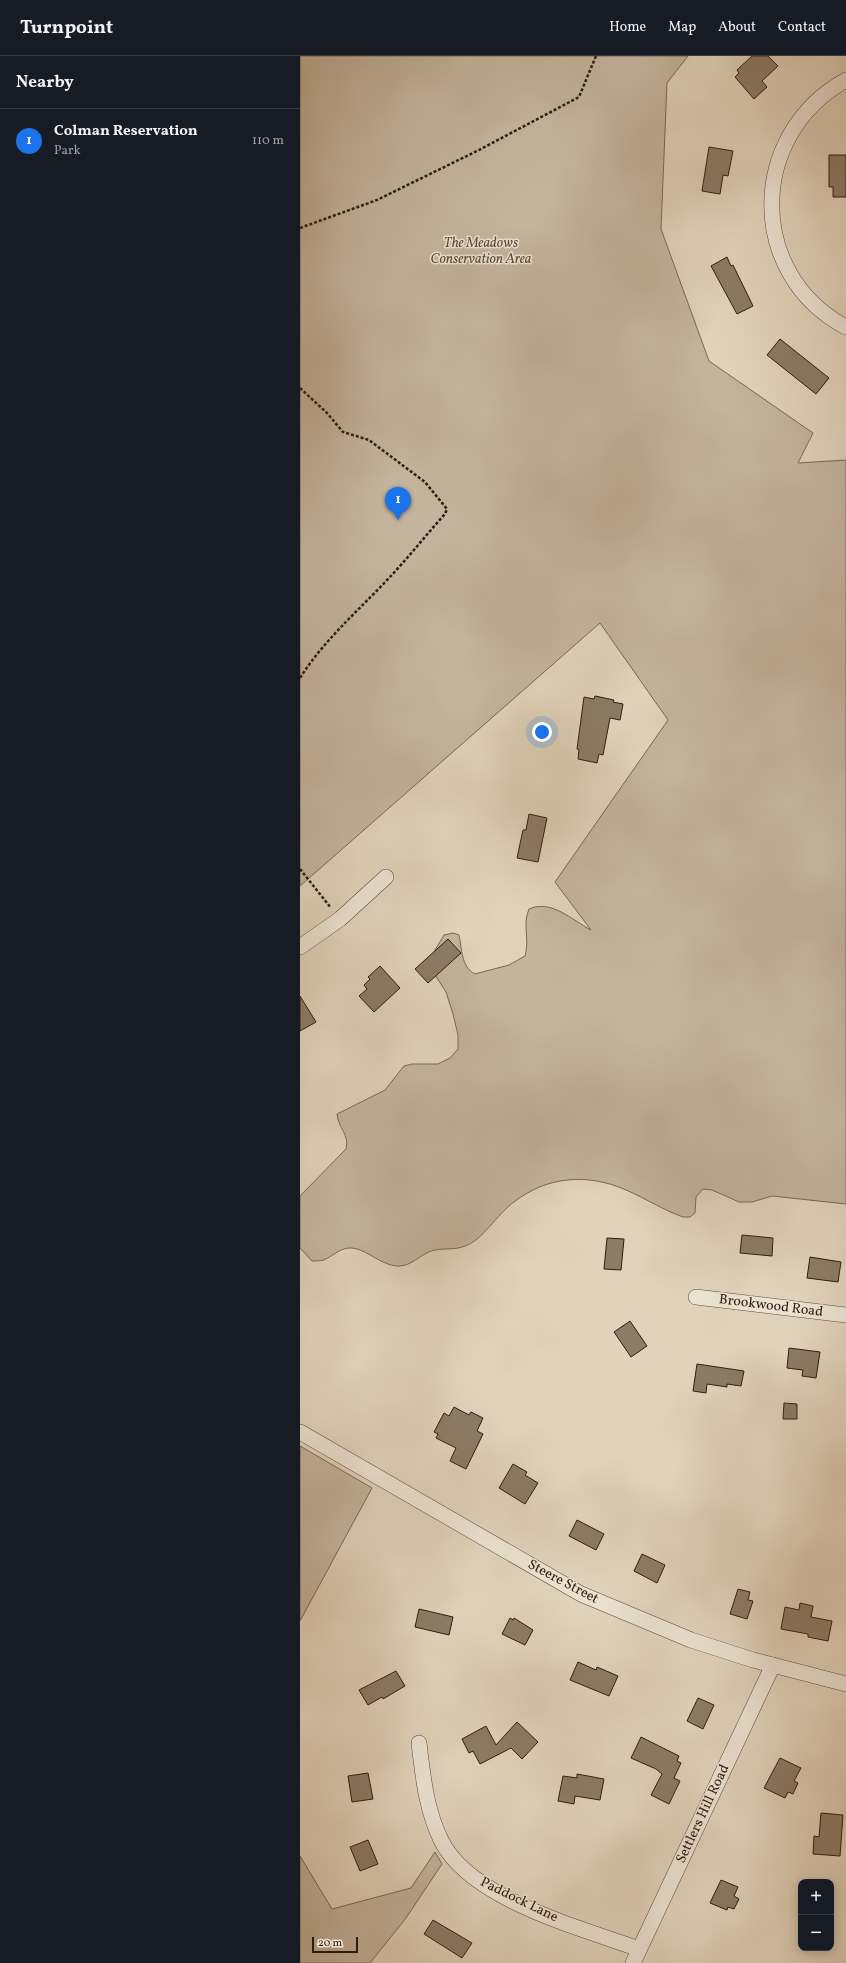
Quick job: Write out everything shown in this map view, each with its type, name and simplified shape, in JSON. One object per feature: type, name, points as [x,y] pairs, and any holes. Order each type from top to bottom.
[{"type":"street","points":[[846,80],[820,97],[799,120],[790,133],[778,161],[772,191],[771,207],[775,238],[783,260],[794,280],[814,304],[825,314],[846,327]]},
{"type":"street","points":[[300,947],[340,919],[386,877]]},
{"type":"street","name":"Brookwood Road","points":[[696,1297],[846,1315]]},
{"type":"street","name":"Steere Street","points":[[300,1432],[581,1594],[692,1640],[753,1660],[846,1684]]},
{"type":"street","name":"Settlers Hill Road","points":[[633,1963],[773,1665]]},
{"type":"street","name":"Paddock Lane","points":[[418,1743],[425,1797],[431,1818],[441,1841],[455,1861],[473,1877],[501,1895],[544,1915],[639,1949]]},
{"type":"path","points":[[300,228],[377,200],[479,150],[579,97],[596,56]]},
{"type":"path","points":[[300,388],[328,413],[343,432],[369,440],[425,482],[447,509],[445,514],[389,578],[345,621],[311,660],[300,678]]},
{"type":"path","points":[[300,869],[340,919]]},
{"type":"green space","name":"The Meadows Conservation Area","points":[[300,56],[688,56],[667,83],[661,229],[709,361],[813,433],[798,463],[846,460],[846,1204],[772,1196],[752,1202],[739,1202],[712,1190],[703,1189],[696,1197],[695,1213],[690,1217],[683,1217],[633,1193],[612,1185],[583,1179],[568,1180],[554,1182],[527,1193],[508,1207],[484,1233],[472,1243],[458,1248],[435,1250],[402,1266],[388,1264],[361,1250],[352,1248],[341,1250],[324,1260],[312,1261],[300,1248],[300,1196],[346,1149],[347,1144],[345,1135],[339,1123],[337,1114],[385,1090],[404,1066],[412,1064],[438,1064],[450,1058],[458,1049],[458,1035],[446,992],[432,970],[435,950],[444,935],[453,933],[459,935],[462,952],[467,967],[475,974],[509,965],[525,956],[527,944],[526,921],[529,909],[545,907],[553,909],[569,916],[591,930],[555,882],[668,720],[600,623],[300,886]]},
{"type":"green space","points":[[300,1446],[372,1488],[300,1621]]},
{"type":"green space","points":[[435,1852],[442,1864],[406,1918],[370,1963],[300,1963],[300,1856],[332,1909],[411,1888]]},
{"type":"building","points":[[752,56],[768,56],[778,66],[762,81],[767,87],[754,99],[735,77],[739,73],[737,70]]},
{"type":"building","points":[[709,147],[733,151],[728,176],[723,175],[720,194],[702,191]]},
{"type":"building","points":[[829,155],[846,155],[846,197],[833,197],[833,187],[829,187]]},
{"type":"building","points":[[727,257],[731,266],[733,265],[753,306],[737,314],[711,266]]},
{"type":"building","points":[[780,339],[829,378],[816,394],[767,355]]},
{"type":"building","points":[[595,696],[614,700],[613,702],[623,704],[620,720],[610,718],[603,755],[599,754],[597,763],[578,759],[579,750],[577,749],[584,697],[594,699]]},
{"type":"building","points":[[529,814],[547,818],[538,862],[517,858],[523,830],[526,830]]},
{"type":"building","points":[[448,939],[461,953],[428,983],[415,969]]},
{"type":"building","points":[[380,966],[400,988],[374,1012],[359,996],[367,989],[364,985],[370,979],[368,977]]},
{"type":"building","points":[[300,996],[316,1022],[300,1031]]},
{"type":"building","points":[[742,1235],[773,1238],[772,1256],[740,1253]]},
{"type":"building","points":[[607,1238],[624,1239],[621,1270],[604,1269]]},
{"type":"building","points":[[810,1257],[841,1262],[838,1282],[807,1278]]},
{"type":"building","points":[[630,1321],[647,1346],[631,1357],[614,1332]]},
{"type":"building","points":[[789,1348],[820,1352],[816,1378],[802,1376],[803,1370],[787,1368]]},
{"type":"building","points":[[697,1364],[744,1371],[741,1386],[727,1384],[727,1387],[707,1384],[706,1393],[693,1391]]},
{"type":"building","points":[[784,1403],[797,1404],[797,1419],[783,1419]]},
{"type":"building","points":[[454,1407],[469,1415],[471,1412],[483,1418],[477,1431],[483,1434],[466,1469],[450,1461],[456,1448],[436,1438],[438,1434],[434,1432],[444,1413],[449,1416]]},
{"type":"building","points":[[513,1464],[527,1472],[525,1475],[538,1483],[525,1504],[499,1488]]},
{"type":"building","points":[[577,1520],[604,1534],[596,1550],[569,1536]]},
{"type":"building","points":[[642,1554],[665,1565],[657,1583],[634,1571]]},
{"type":"building","points":[[738,1589],[750,1592],[748,1600],[753,1601],[747,1619],[730,1614]]},
{"type":"building","points":[[800,1603],[813,1606],[811,1617],[832,1621],[828,1641],[808,1637],[808,1634],[781,1629],[785,1607],[799,1610]]},
{"type":"building","points":[[419,1609],[453,1617],[449,1635],[415,1627]]},
{"type":"building","points":[[510,1618],[513,1620],[514,1618],[533,1630],[525,1645],[502,1634]]},
{"type":"building","points":[[578,1662],[596,1670],[597,1667],[618,1676],[609,1696],[570,1680]]},
{"type":"building","points":[[396,1671],[405,1686],[383,1699],[382,1697],[368,1705],[359,1690]]},
{"type":"building","points":[[698,1698],[714,1705],[703,1729],[687,1721]]},
{"type":"building","points":[[517,1722],[538,1742],[522,1759],[511,1748],[480,1764],[473,1751],[469,1753],[462,1739],[486,1726],[496,1745]]},
{"type":"building","points":[[641,1737],[679,1756],[677,1761],[681,1763],[674,1778],[680,1781],[669,1804],[651,1795],[662,1774],[656,1769],[631,1758]]},
{"type":"building","points":[[780,1758],[801,1768],[794,1781],[798,1783],[793,1794],[788,1792],[785,1798],[764,1788]]},
{"type":"building","points":[[368,1773],[373,1799],[352,1802],[348,1776]]},
{"type":"building","points":[[577,1774],[604,1779],[600,1800],[575,1796],[574,1804],[558,1801],[563,1776],[577,1778]]},
{"type":"building","points":[[821,1813],[843,1815],[840,1856],[813,1854],[814,1836],[819,1837]]},
{"type":"building","points":[[368,1840],[378,1864],[360,1871],[350,1847]]},
{"type":"building","points":[[721,1880],[738,1887],[734,1896],[739,1899],[734,1909],[728,1907],[727,1910],[710,1903]]},
{"type":"building","points":[[433,1920],[472,1943],[462,1958],[424,1934]]},
{"type":"place","name":"Colman Reservation","points":[[398,520]]}]
